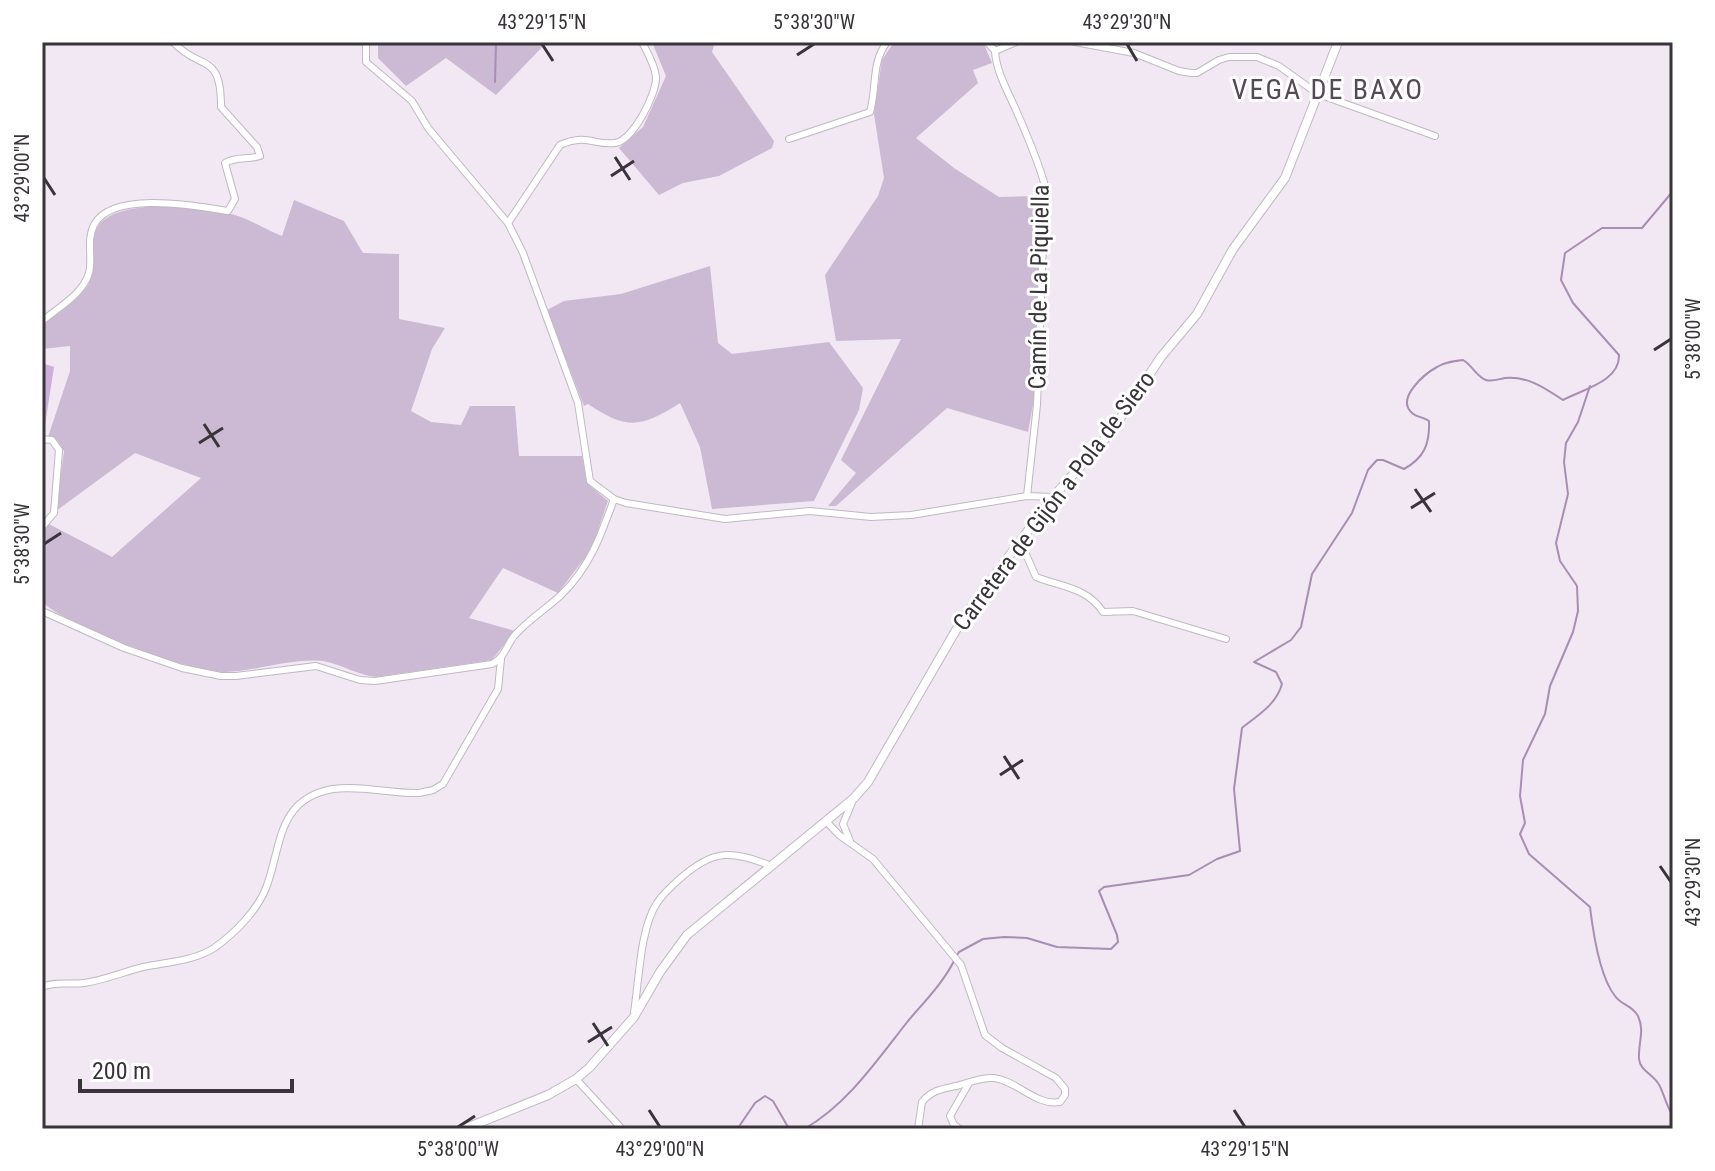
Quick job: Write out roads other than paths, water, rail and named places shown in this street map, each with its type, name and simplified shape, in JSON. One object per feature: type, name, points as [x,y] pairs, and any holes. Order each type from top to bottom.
[{"type":"street","points":[[42,321],[80,288],[89,272],[91,234],[95,221],[111,210],[129,205],[194,204],[228,211],[235,199],[225,163],[232,159],[260,156],[257,147],[221,107],[221,83],[211,64],[178,48],[173,42]]},
{"type":"street","points":[[366,42],[366,62],[412,101],[428,128],[508,223],[523,253],[578,403],[590,481],[614,499],[725,519],[810,511],[871,517],[911,515],[1027,496],[1053,497]]},
{"type":"street","points":[[508,223],[560,145],[585,139],[615,143],[629,135],[654,91],[656,77],[642,42]]},
{"type":"street","points":[[789,139],[870,112],[878,56],[887,42]]},
{"type":"street","name":"Camín de La Piquiella","points":[[987,42],[995,51],[1007,90],[1038,160],[1045,186],[1037,405],[1027,496]]},
{"type":"street","points":[[995,51],[1016,42]]},
{"type":"street","points":[[1075,42],[1134,53],[1191,73],[1229,57],[1257,57],[1279,66],[1318,94],[1435,136]]},
{"type":"street","name":"Carretera de Gijón a Pola de Siero","points":[[464,1129],[548,1095],[589,1068],[634,1017],[676,947],[769,865],[854,798],[868,782],[963,618],[1053,497],[1111,432],[1161,357],[1197,314],[1233,249],[1285,178],[1338,42]]},
{"type":"street","points":[[42,439],[52,440],[59,450],[54,513],[42,527]]},
{"type":"street","points":[[42,987],[103,980],[211,950],[236,931],[265,890],[281,828],[299,806],[318,793],[333,789],[419,793],[443,784],[498,689],[501,659],[515,635],[563,593],[595,551],[614,499]]},
{"type":"street","points":[[1020,541],[1036,577],[1091,596],[1103,612],[1133,611],[1226,639]]},
{"type":"street","points":[[42,611],[124,648],[182,668],[221,676],[316,666],[360,680],[375,681],[492,664],[501,659]]},
{"type":"street","points":[[843,824],[854,798]]},
{"type":"street","points":[[829,818],[843,824],[852,844]]},
{"type":"street","points":[[829,818],[852,844],[873,859],[961,965],[985,1035],[1062,1083],[1065,1095],[1060,1102],[1052,1103],[995,1078],[937,1090],[928,1095],[920,1111],[918,1129]]},
{"type":"street","points":[[634,1017],[647,931],[656,904],[671,886],[707,857],[731,855],[769,865]]},
{"type":"street","points":[[576,1079],[622,1129]]},
{"type":"street","points":[[960,1129],[950,1116],[969,1083]]},
{"type":"waterway","points":[[495,82],[496,42]]},
{"type":"waterway","points":[[957,955],[983,939],[1004,937],[1027,938],[1057,947],[1111,949],[1118,942],[1099,891],[1104,887],[1189,875],[1217,859],[1240,851],[1234,789],[1242,728],[1271,704],[1282,684],[1276,672],[1254,662],[1291,640],[1301,627],[1312,574],[1352,513],[1368,470],[1377,460],[1404,469],[1424,450],[1429,421],[1414,414],[1408,407],[1410,393],[1440,365],[1463,360],[1486,380],[1505,378],[1529,381],[1563,400],[1607,378],[1618,364],[1619,355],[1573,303],[1561,280],[1565,253],[1602,228],[1642,228],[1673,191]]},
{"type":"waterway","points":[[1590,386],[1578,422],[1566,443],[1564,462],[1568,494],[1556,543],[1560,561],[1577,586],[1578,611],[1573,632],[1550,686],[1545,714],[1523,760],[1520,796],[1525,823],[1520,834],[1529,854],[1590,907],[1605,977],[1617,999],[1638,1016],[1641,1027],[1640,1063],[1658,1083],[1673,1116]]},
{"type":"waterway","points":[[804,1129],[834,1107],[861,1080],[939,985],[954,961]]},
{"type":"waterway","points":[[740,1125],[755,1103],[765,1096],[773,1101],[792,1129]]},
{"type":"district","name":"VEGA DE BAXO","points":[[1328,89]]}]
